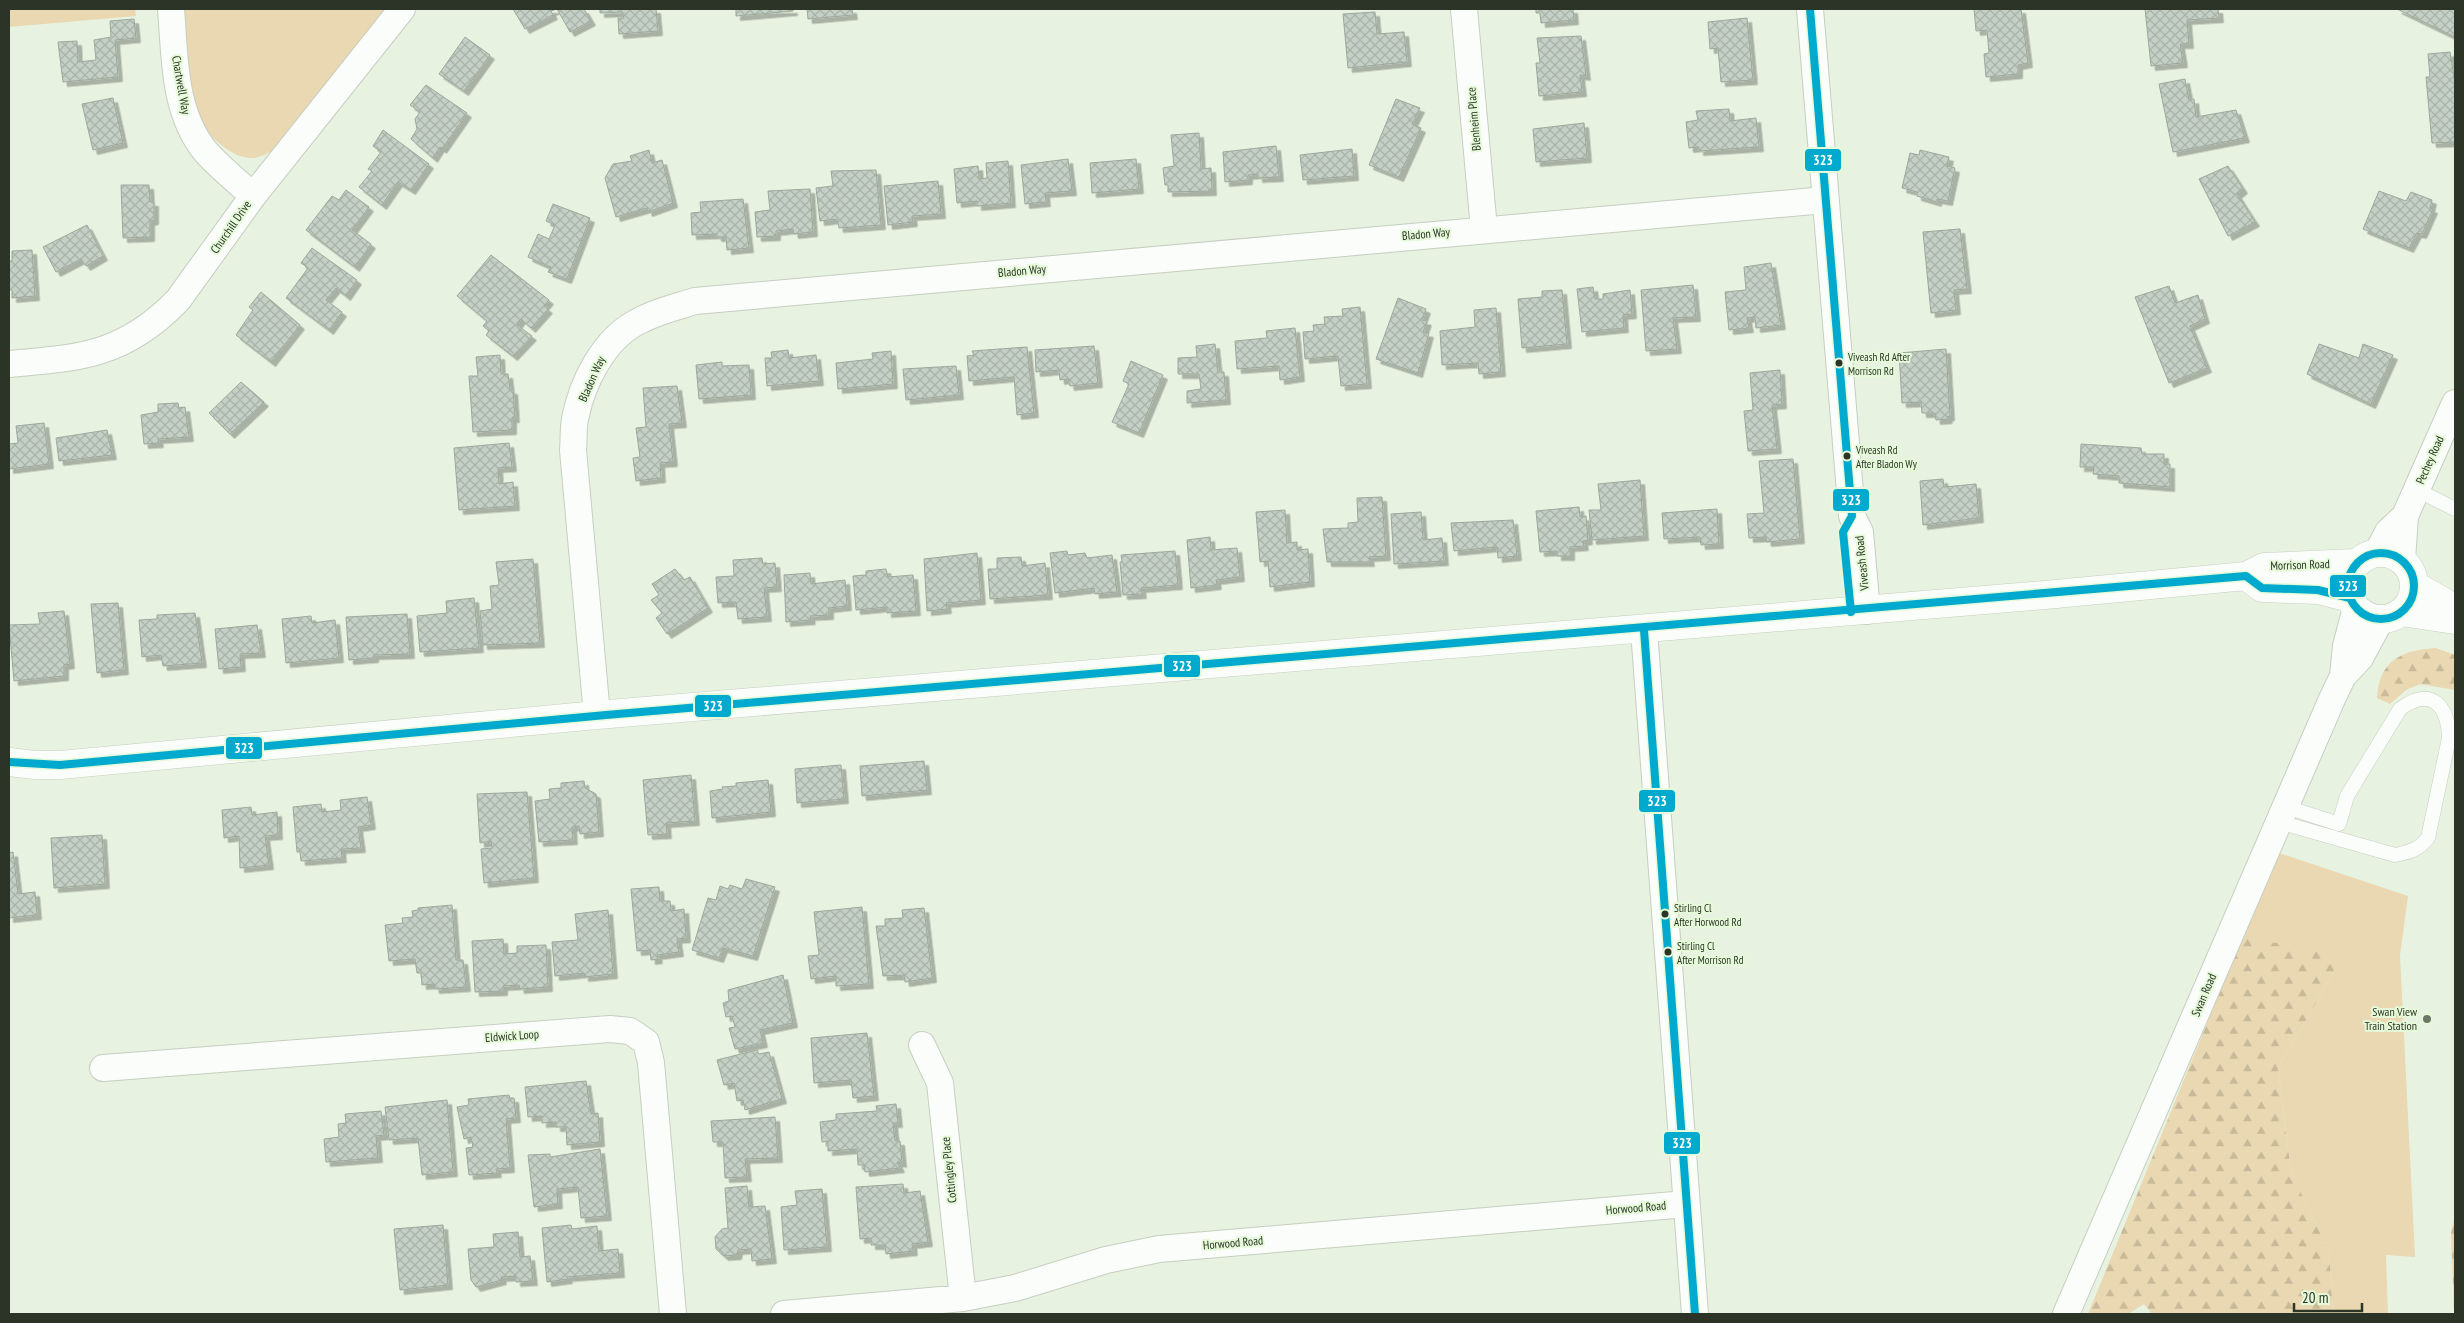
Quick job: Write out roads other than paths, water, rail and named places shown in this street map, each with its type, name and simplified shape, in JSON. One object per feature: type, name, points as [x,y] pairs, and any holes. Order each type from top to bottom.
[{"type":"main road","name":"Morrison Road","points":[[9,762],[60,765],[597,715],[1859,612],[2246,576],[2264,567],[2378,559]]},
{"type":"main road","points":[[2353,603],[2347,586],[2349,574],[2378,559],[2411,571],[2414,585],[2408,605],[2391,616]]},
{"type":"main road","name":"Morrison Road","points":[[2246,576],[2262,588],[2318,590],[2353,603],[2368,616],[2455,618]]},
{"type":"main road","name":"Morrison Road","points":[[2414,585],[2444,602],[2455,618]]},
{"type":"street","name":"Chartwell Way","points":[[171,9],[176,73],[183,114],[205,151],[253,196]]},
{"type":"street","name":"Churchill Drive","points":[[9,364],[91,355],[120,344],[152,325],[178,300],[253,196],[402,9]]},
{"type":"street","name":"Blenheim Place","points":[[1464,9],[1484,229]]},
{"type":"street","name":"Viveash Road","points":[[1810,9],[1852,516],[1860,532],[1859,612]]},
{"type":"street","name":"Bladon Way","points":[[597,715],[573,450],[575,420],[588,382],[601,355],[616,337],[637,322],[695,301],[1484,229],[1826,200]]},
{"type":"street","name":"Pechey Road","points":[[2378,559],[2388,532],[2405,516],[2455,403]]},
{"type":"street","name":"Swan Road","points":[[2066,1314],[2343,676],[2353,603]]},
{"type":"street","name":"Swan Road","points":[[2343,676],[2360,658],[2391,616]]},
{"type":"street","points":[[1644,630],[1695,1314]]},
{"type":"street","name":"Eldwick Loop","points":[[103,1068],[610,1029],[630,1031],[646,1042],[651,1063],[673,1314]]},
{"type":"street","name":"Cottingley Place","points":[[922,1045],[940,1083],[963,1298]]},
{"type":"street","name":"Horwood Road","points":[[784,1314],[963,1298],[1015,1288],[1106,1260],[1159,1249],[1686,1204]]},
{"type":"lane","points":[[2417,490],[2455,509]]},
{"type":"lane","points":[[2283,815],[2341,839],[2395,855],[2412,852],[2428,838],[2449,738],[2448,722],[2442,708],[2433,700],[2420,698],[2411,701],[2400,709],[2346,796],[2339,824],[2341,839]]},
{"type":"lane","points":[[2283,815],[2339,824]]},
{"type":"place","name":"Viveash Rd After Morrison Rd","points":[[1839,363]]},
{"type":"place","name":"Viveash Rd After Bladon Wy","points":[[1847,456]]},
{"type":"place","name":"Stirling Cl After Horwood Rd","points":[[1665,914]]},
{"type":"place","name":"Stirling Cl After Morrison Rd","points":[[1668,952]]},
{"type":"place","name":"Swan View Train Station","points":[[2427,1019]]}]
